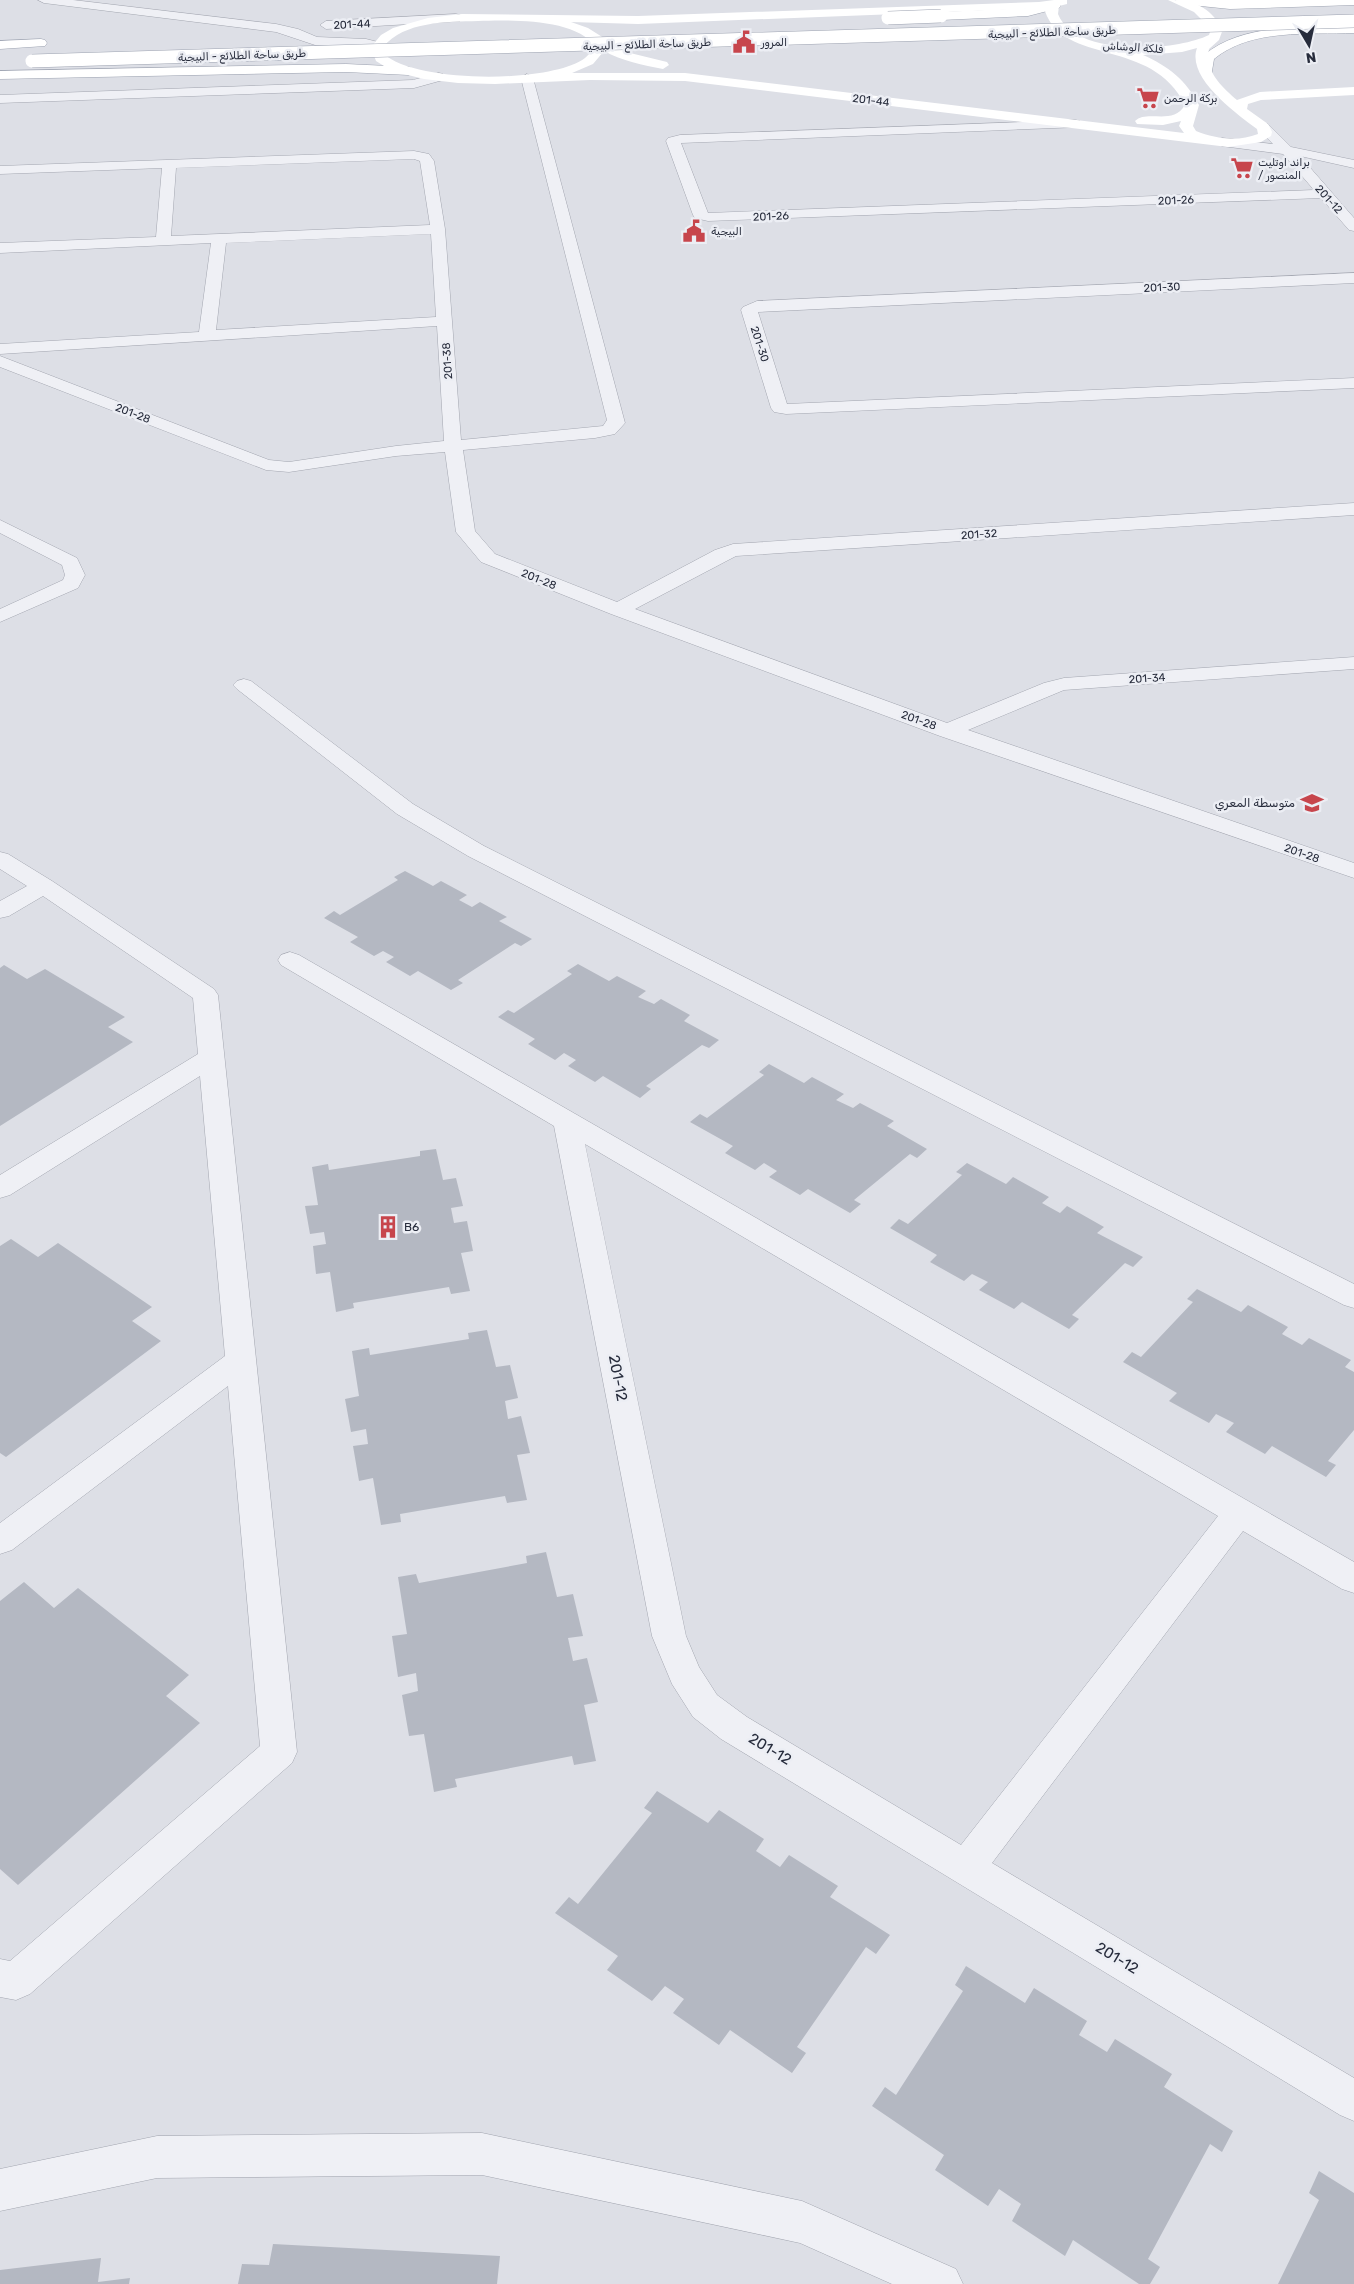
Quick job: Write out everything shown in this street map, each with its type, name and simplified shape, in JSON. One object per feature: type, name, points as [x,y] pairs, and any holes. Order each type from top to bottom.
[{"type":"main road","points":[[1196,0],[1273,4]]},
{"type":"main road","points":[[1177,1],[1215,5],[1354,2]]},
{"type":"main road","points":[[1177,1],[1196,7],[1210,19],[1217,29],[1215,37]]},
{"type":"main road","points":[[409,71],[384,61],[379,57],[377,49],[384,38],[401,29],[426,22],[456,18],[629,20],[1000,8],[1050,5],[1058,2]]},
{"type":"main road","points":[[1000,8],[1058,2]]},
{"type":"main road","points":[[514,31],[1028,12],[1058,2]]},
{"type":"main road","name":"فلكة الوشاش","points":[[1058,2],[1051,11],[1062,30],[1078,40],[1130,49],[1170,50],[1193,46],[1215,37],[1248,32],[1328,30]]},
{"type":"main road","name":"طريق ساحة الطلائع - البيجية","points":[[6,60],[40,50],[1354,13]]},
{"type":"main road","points":[[524,18],[579,29],[589,33],[613,51],[625,56],[704,72],[1129,121],[1164,120],[1184,115],[1189,112],[1192,106]]},
{"type":"main road","name":"طريق ساحة الطلائع - البيجية","points":[[6,60],[40,50],[1354,21]]},
{"type":"main road","points":[[1276,95],[1237,93],[1210,78],[1206,68],[1208,58],[1218,49],[1234,42],[1275,34],[1354,29]]},
{"type":"main road","points":[[257,38],[435,33]]},
{"type":"main road","name":"201-12","points":[[1215,37],[1202,48],[1201,55],[1210,78],[1224,97],[1263,127]]},
{"type":"main road","points":[[0,74],[353,68],[409,71],[439,77],[486,80],[529,78],[564,72],[587,63],[600,53],[600,42]]},
{"type":"main road","points":[[1094,44],[1132,54],[1152,63],[1182,87],[1192,106],[1187,130],[1216,141],[1258,139],[1264,136],[1266,132],[1263,127]]},
{"type":"main road","points":[[0,45],[40,50]]},
{"type":"main road","name":"201-44","points":[[529,78],[590,76],[685,77],[1216,141]]},
{"type":"main road","points":[[1243,112],[1240,106],[1242,102],[1253,97],[1352,90]]},
{"type":"street","name":"201-44","points":[[44,0],[289,30],[315,41],[371,44],[377,49]]},
{"type":"street","name":"201-44","points":[[248,24],[312,26],[456,18]]},
{"type":"street","points":[[0,99],[414,84],[439,77]]},
{"type":"street","name":"201-28","points":[[0,361],[266,465],[289,467],[386,452],[595,433],[609,430],[616,423],[529,78]]},
{"type":"street","name":"201-26","points":[[1075,124],[680,139],[673,141],[700,215],[708,218],[1324,194]]},
{"type":"street","name":"201-12","points":[[1263,127],[1286,150],[1354,227]]},
{"type":"street","points":[[1216,141],[1286,150],[1354,164]]},
{"type":"street","name":"201-38","points":[[169,165],[414,155],[424,157],[438,229],[453,446],[466,532],[488,558]]},
{"type":"street","points":[[0,170],[169,165],[163,240]]},
{"type":"street","points":[[0,248],[438,229]]},
{"type":"street","points":[[207,336],[219,238]]},
{"type":"street","name":"201-30","points":[[1354,278],[757,306],[749,310],[780,408],[786,410],[1354,383]]},
{"type":"street","points":[[0,349],[444,321]]},
{"type":"street","points":[[9,379],[27,372]]},
{"type":"street","name":"201-32","points":[[618,610],[722,554],[733,550],[1354,509]]},
{"type":"street","points":[[0,526],[70,562],[75,575],[71,584],[0,616]]},
{"type":"street","name":"201-28","points":[[488,558],[618,610],[948,731],[1354,871]]},
{"type":"street","name":"201-34","points":[[948,731],[1051,687],[1064,684],[1354,663]]},
{"type":"street","points":[[244,686],[404,809],[476,851],[1354,1296]]},
{"type":"street","points":[[0,859],[44,886],[205,995],[279,1752],[16,1981],[0,1978]]},
{"type":"street","points":[[0,911],[44,886]]},
{"type":"street","points":[[290,960],[1354,1579]]},
{"type":"street","points":[[0,1188],[212,1057]]},
{"type":"street","name":"201-12","points":[[567,1121],[669,1636],[684,1674],[705,1706],[734,1728],[1354,2101]]},
{"type":"street","points":[[0,1541],[241,1360]]},
{"type":"street","points":[[966,1868],[1239,1512]]},
{"type":"street","points":[[0,2190],[157,2157],[482,2154],[802,2222],[940,2284]]},
{"type":"building","points":[[405,871],[433,886],[441,881],[467,895],[459,900],[472,907],[480,902],[507,917],[499,921],[532,939],[521,946],[515,943],[458,980],[463,983],[451,990],[418,971],[410,976],[386,962],[394,957],[383,951],[374,956],[350,942],[358,937],[324,918],[334,911],[340,915],[398,880],[394,877]]},
{"type":"building","points":[[578,964],[609,981],[617,976],[646,991],[638,997],[654,1004],[661,999],[690,1015],[684,1021],[719,1040],[709,1048],[702,1045],[646,1086],[651,1089],[640,1098],[603,1076],[595,1082],[568,1066],[576,1060],[564,1053],[555,1060],[528,1044],[535,1039],[498,1017],[508,1010],[514,1013],[572,974],[567,971]]},
{"type":"building","points":[[4,965],[27,979],[45,969],[125,1017],[108,1027],[133,1042],[0,1126],[0,968]]},
{"type":"building","points":[[769,1064],[804,1083],[812,1077],[844,1094],[836,1100],[853,1108],[860,1103],[894,1121],[887,1126],[927,1149],[917,1158],[910,1154],[854,1200],[861,1204],[850,1213],[808,1189],[800,1195],[769,1177],[777,1171],[764,1163],[755,1170],[725,1153],[733,1146],[690,1122],[700,1114],[707,1118],[764,1075],[759,1072]]},
{"type":"building","name":"B6","points":[[436,1149],[443,1180],[456,1178],[463,1206],[451,1208],[454,1223],[467,1221],[473,1251],[461,1253],[470,1291],[451,1294],[449,1287],[353,1303],[354,1308],[336,1312],[330,1272],[316,1274],[313,1246],[326,1244],[324,1232],[310,1234],[305,1206],[318,1205],[312,1167],[328,1164],[329,1170],[420,1156],[420,1151]]},
{"type":"building","points":[[967,1163],[1006,1184],[1013,1177],[1049,1197],[1042,1203],[1060,1213],[1067,1206],[1104,1227],[1097,1233],[1143,1257],[1133,1267],[1125,1263],[1072,1315],[1079,1319],[1069,1329],[1022,1302],[1014,1309],[979,1290],[988,1282],[972,1274],[964,1281],[930,1262],[937,1255],[890,1228],[899,1219],[908,1224],[962,1175],[956,1172]]},
{"type":"building","points":[[11,1239],[38,1257],[58,1243],[152,1307],[132,1321],[161,1341],[6,1457],[0,1453],[0,1246]]},
{"type":"building","points":[[1197,1289],[1241,1312],[1248,1305],[1288,1327],[1282,1334],[1302,1345],[1309,1338],[1351,1360],[1345,1367],[1354,1372],[1354,1430],[1328,1461],[1336,1465],[1326,1477],[1272,1446],[1265,1454],[1226,1432],[1234,1423],[1216,1414],[1209,1423],[1169,1401],[1177,1393],[1123,1362],[1132,1352],[1141,1357],[1193,1302],[1187,1299]]},
{"type":"building","points":[[487,1330],[496,1367],[510,1365],[518,1398],[505,1401],[508,1419],[521,1416],[530,1453],[517,1455],[527,1500],[507,1503],[505,1496],[400,1514],[401,1522],[381,1525],[373,1478],[359,1481],[353,1446],[368,1444],[366,1429],[351,1432],[345,1399],[359,1396],[352,1351],[369,1348],[370,1355],[469,1339],[468,1333]]},
{"type":"building","points":[[546,1552],[557,1597],[573,1594],[583,1636],[568,1638],[573,1661],[587,1658],[598,1702],[584,1705],[596,1761],[574,1765],[572,1756],[455,1779],[457,1787],[434,1792],[424,1734],[409,1736],[402,1695],[418,1691],[416,1673],[398,1677],[392,1636],[407,1634],[398,1577],[416,1574],[419,1583],[527,1563],[526,1556]]},
{"type":"building","points":[[24,1582],[54,1608],[78,1588],[189,1675],[166,1696],[200,1723],[18,1885],[0,1869],[0,1601]]},
{"type":"building","points":[[657,1791],[708,1823],[719,1810],[764,1839],[756,1851],[780,1867],[789,1855],[838,1886],[830,1897],[890,1935],[876,1954],[866,1947],[797,2047],[806,2053],[792,2073],[730,2030],[719,2045],[673,2013],[684,1999],[665,1986],[652,2001],[607,1970],[618,1956],[555,1913],[569,1897],[578,1904],[652,1813],[644,1808]]},
{"type":"building","points":[[966,1966],[1025,2003],[1034,1988],[1087,2021],[1079,2035],[1107,2052],[1115,2039],[1172,2074],[1164,2087],[1233,2131],[1222,2152],[1210,2144],[1148,2259],[1160,2267],[1150,2284],[1139,2284],[1073,2240],[1065,2256],[1012,2221],[1021,2204],[999,2189],[988,2206],[935,2170],[944,2155],[872,2106],[885,2087],[896,2095],[963,1991],[955,1985]]},
{"type":"building","points":[[1319,2171],[1354,2193],[1354,2284],[1278,2284],[1319,2200],[1309,2193]]},
{"type":"building","points":[[273,2244],[500,2256],[497,2284],[238,2284],[242,2264],[269,2265]]},
{"type":"building","points":[[101,2258],[98,2282],[130,2278],[129,2284],[0,2284],[0,2270]]},
{"type":"place","name":"المرور","points":[[744,42]]},
{"type":"place","name":"بركة الرحمن","points":[[1148,98]]},
{"type":"place","name":"براند اوتليت / المنصور","points":[[1242,168]]},
{"type":"place","name":"البيجية","points":[[694,231]]},
{"type":"place","name":"متوسطة المعري","points":[[1312,803]]},
{"type":"place","name":"B6","points":[[388,1227]]}]
